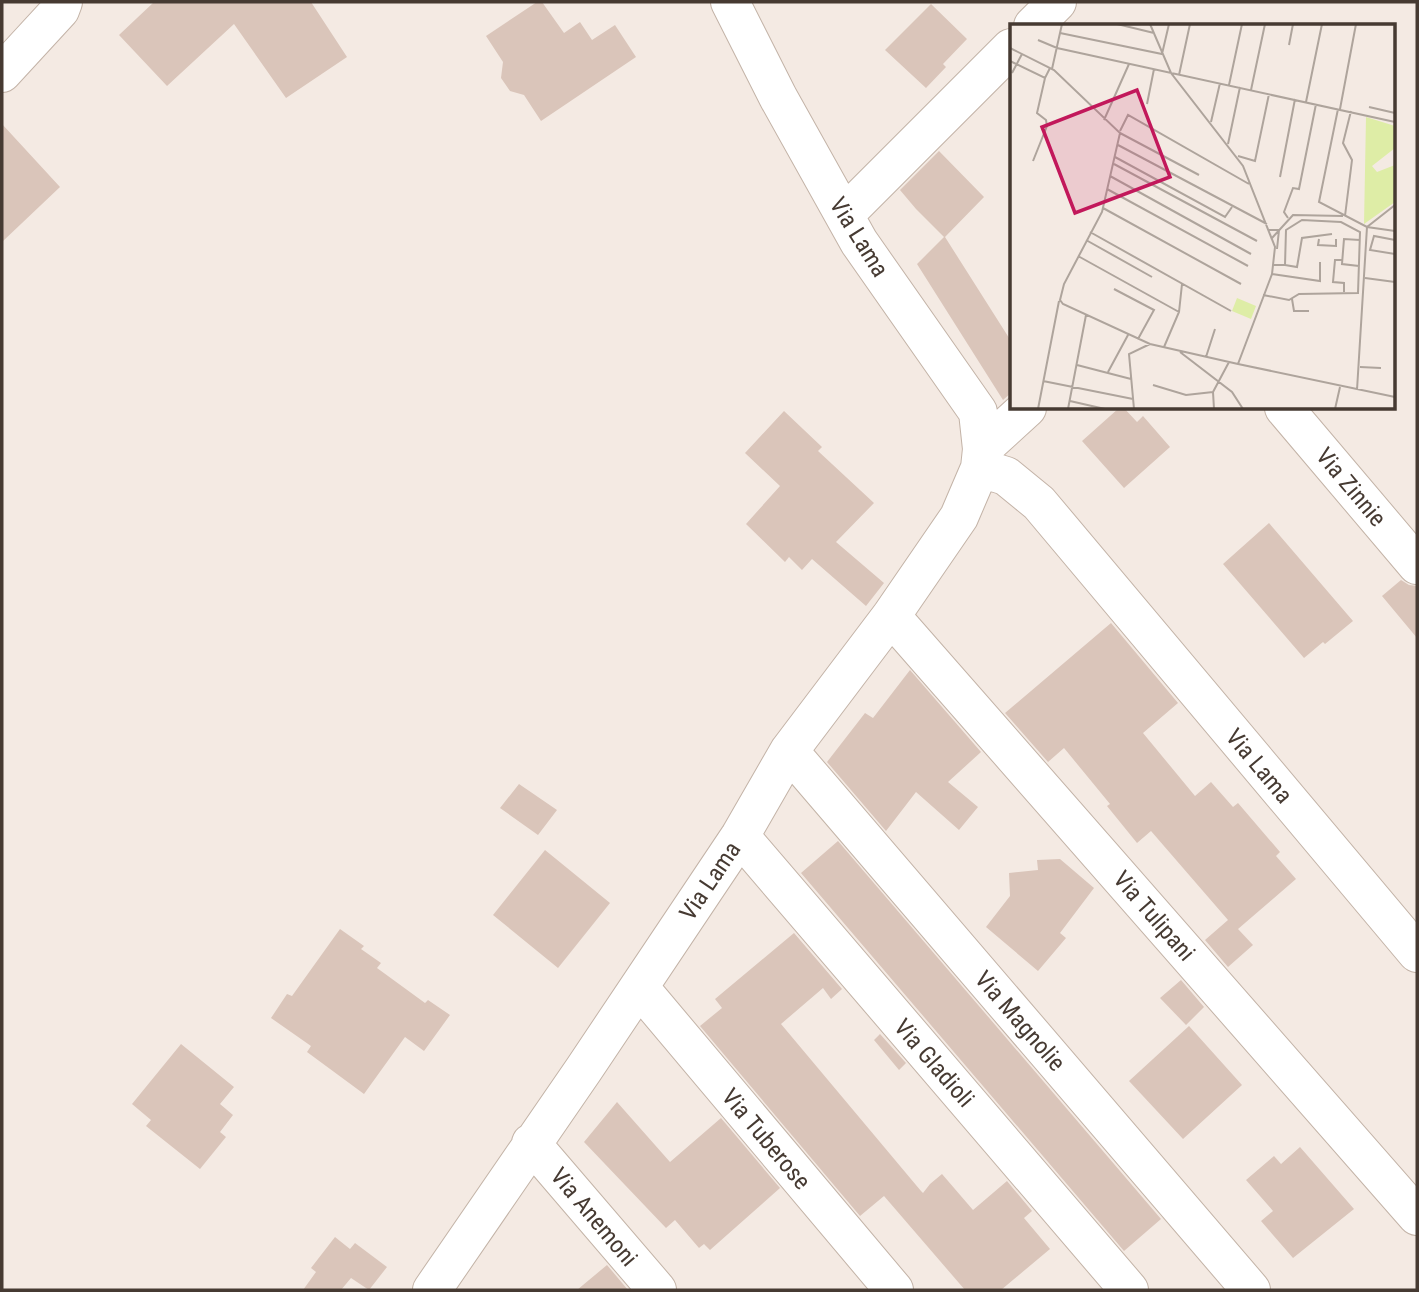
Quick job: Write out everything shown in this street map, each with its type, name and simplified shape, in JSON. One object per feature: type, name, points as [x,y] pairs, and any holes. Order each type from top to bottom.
[{"type":"street","points":[[2,73],[60,10],[63,2]]},
{"type":"street","name":"Via Lama","points":[[432,1290],[740,836],[789,751],[891,616],[959,517],[981,458],[978,412],[859,242],[778,96],[730,2]]},
{"type":"street","points":[[1035,24],[1057,2]]},
{"type":"street","points":[[844,215],[1010,49]]},
{"type":"street","points":[[981,458],[1025,410]]},
{"type":"street","name":"Via Zinnie","points":[[1286,410],[1417,565]]},
{"type":"street","name":"Via Lama","points":[[981,458],[1039,503],[1417,953]]},
{"type":"street","name":"Via Tulipani","points":[[891,616],[1417,1216]]},
{"type":"street","name":"Via Magnolie","points":[[789,751],[1251,1290]]},
{"type":"street","name":"Via Gladioli","points":[[740,836],[1129,1290]]},
{"type":"street","name":"Via Tuberose","points":[[639,987],[894,1290]]},
{"type":"street","name":"Via Anemoni","points":[[531,1143],[657,1290]]},
{"type":"building","points":[[154,2],[311,2],[347,57],[286,98],[234,24],[167,86],[119,35]]},
{"type":"building","points":[[537,2],[542,2],[564,33],[580,22],[592,40],[615,25],[636,57],[541,121],[524,95],[510,91],[501,78],[503,62],[486,36]]},
{"type":"building","points":[[931,4],[967,39],[943,64],[946,67],[926,88],[885,50]]},
{"type":"building","points":[[2,124],[60,187],[2,242]]},
{"type":"building","points":[[939,151],[984,197],[945,237],[1010,339],[1010,394],[1003,400],[917,264],[944,237],[900,190]]},
{"type":"building","points":[[1117,410],[1126,410],[1137,422],[1143,416],[1170,447],[1124,488],[1082,441]]},
{"type":"building","points":[[784,411],[822,447],[818,451],[874,503],[836,542],[884,583],[866,606],[812,559],[802,570],[789,557],[785,562],[746,524],[780,486],[745,453]]},
{"type":"building","points":[[1269,523],[1353,621],[1304,658],[1223,564]]},
{"type":"building","points":[[1401,580],[1417,586],[1417,638],[1382,596]]},
{"type":"building","points":[[1111,623],[1178,703],[1143,733],[1195,796],[1211,782],[1233,807],[1238,803],[1280,852],[1276,856],[1296,879],[1238,929],[1253,945],[1228,967],[1205,940],[1228,920],[1151,831],[1137,843],[1107,806],[1110,804],[1064,748],[1048,762],[1005,713]]},
{"type":"building","points":[[910,670],[981,752],[948,782],[978,807],[959,830],[916,792],[886,831],[827,762],[865,713],[873,718]]},
{"type":"building","points":[[519,784],[557,810],[538,835],[500,808]]},
{"type":"building","points":[[838,841],[1161,1219],[1124,1251],[801,873]]},
{"type":"building","points":[[545,850],[610,903],[558,968],[493,915]]},
{"type":"building","points":[[1060,859],[1094,888],[1060,933],[1066,938],[1038,971],[986,927],[1010,896],[1009,873],[1038,870],[1037,860]]},
{"type":"building","points":[[340,929],[364,946],[361,949],[381,963],[377,968],[425,1003],[428,1000],[450,1015],[424,1051],[405,1037],[364,1094],[307,1052],[311,1046],[271,1018],[287,994],[292,996]]},
{"type":"building","points":[[794,933],[842,989],[831,999],[823,988],[781,1024],[921,1191],[923,1193],[942,1174],[973,1210],[1007,1181],[1032,1211],[1024,1218],[1050,1249],[1001,1290],[965,1290],[884,1196],[860,1216],[700,1026],[722,1008],[715,999]]},
{"type":"building","points":[[1181,980],[1204,1007],[1186,1025],[1160,998]]},
{"type":"building","points":[[1189,1026],[1242,1085],[1183,1139],[1129,1081]]},
{"type":"building","points":[[880,1034],[906,1063],[899,1070],[874,1040]]},
{"type":"building","points":[[181,1044],[234,1087],[220,1104],[233,1115],[220,1132],[226,1137],[200,1169],[146,1126],[151,1120],[132,1104]]},
{"type":"building","points":[[617,1102],[670,1162],[721,1118],[780,1188],[710,1250],[704,1244],[699,1248],[675,1220],[666,1228],[584,1142]]},
{"type":"building","points":[[1300,1147],[1354,1209],[1293,1258],[1261,1221],[1273,1211],[1246,1180],[1274,1156],[1281,1164]]},
{"type":"building","points":[[335,1237],[350,1249],[355,1243],[387,1267],[369,1290],[351,1278],[341,1290],[303,1290],[316,1272],[311,1268]]},
{"type":"building","points":[[607,1265],[628,1290],[577,1290]]}]
